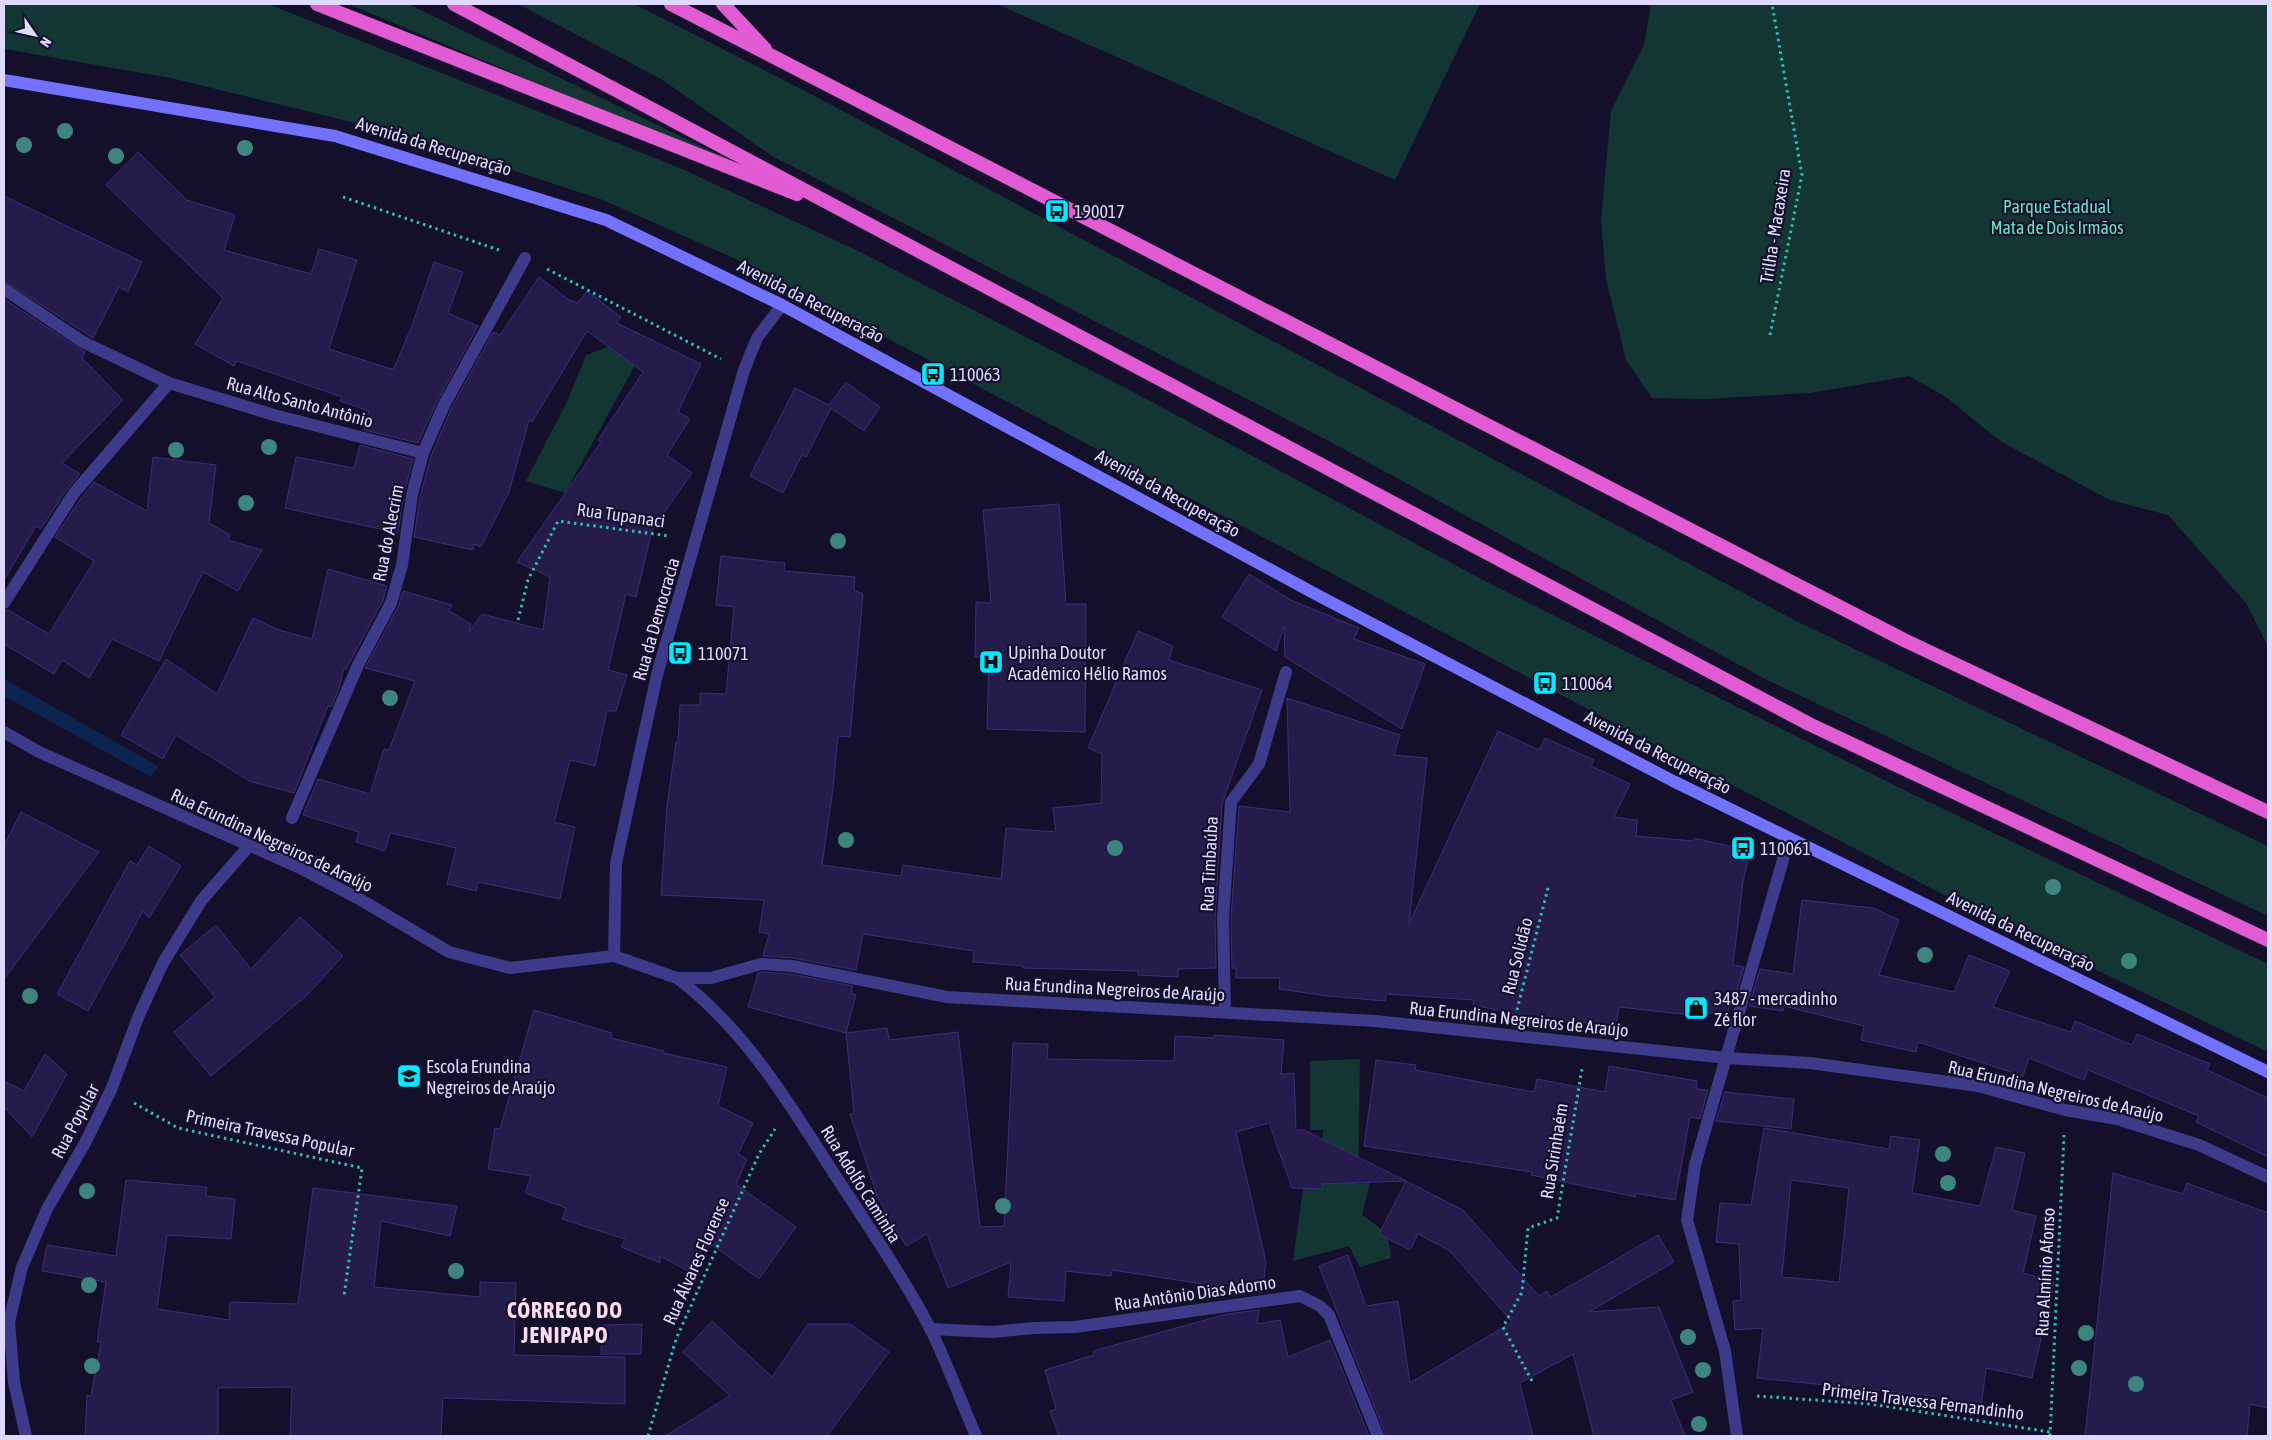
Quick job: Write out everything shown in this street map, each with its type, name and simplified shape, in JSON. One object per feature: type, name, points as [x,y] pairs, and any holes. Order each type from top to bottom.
[{"type":"highway","points":[[317,4],[859,218]]},
{"type":"highway","points":[[454,4],[1809,724],[2268,940]]},
{"type":"highway","points":[[671,4],[1904,640],[2268,812]]},
{"type":"highway","points":[[723,4],[772,57]]},
{"type":"main road","name":"Avenida da Recuperação","points":[[4,80],[335,136],[606,220],[782,305],[1321,597],[1789,839],[2268,1072]]},
{"type":"street","name":"Rua do Alecrim","points":[[292,818],[358,665],[391,603],[402,565],[412,495],[423,453],[444,405],[525,258]]},
{"type":"street","name":"Rua Alto Santo Antônio","points":[[4,289],[83,342],[168,383],[274,415],[423,453]]},
{"type":"street","name":"Rua da Democracia","points":[[614,956],[616,863],[658,675],[744,370],[757,338],[782,305]]},
{"type":"street","points":[[4,603],[74,493],[168,383]]},
{"type":"street","name":"Rua Timbaúba","points":[[1225,1012],[1223,918],[1231,802],[1259,764],[1286,672]]},
{"type":"street","name":"Rua Erundina Negreiros de Araújo","points":[[4,732],[39,752],[326,882],[449,952],[510,968],[614,956],[677,978],[711,978],[761,964],[792,966],[947,997],[1375,1021],[1727,1058],[1810,1063],[1978,1086],[2065,1110],[2117,1119],[2199,1145],[2268,1177]]},
{"type":"street","points":[[1737,1436],[1725,1351],[1687,1220],[1695,1165],[1789,839]]},
{"type":"street","name":"Rua Popular","points":[[26,1436],[14,1382],[6,1318],[22,1267],[46,1209],[85,1143],[112,1090],[139,1015],[163,963],[202,901],[248,847]]},
{"type":"street","name":"Rua Adolfo Caminha","points":[[677,978],[705,999],[741,1038],[790,1105],[879,1244],[930,1329],[976,1436]]},
{"type":"street","name":"Rua Antônio Dias Adorno","points":[[930,1329],[992,1332],[1075,1327],[1300,1296],[1320,1306],[1329,1315],[1378,1436]]},
{"type":"path","name":"Trilha - Macaxeira","points":[[1770,335],[1802,175],[1772,4]]},
{"type":"path","name":"Rua Tupanaci","points":[[518,620],[528,580],[558,521],[697,540]]},
{"type":"path","name":"Rua Solidão","points":[[1511,1035],[1549,884]]},
{"type":"path","name":"Rua Sirinhaém","points":[[1532,1381],[1503,1327],[1522,1292],[1528,1228],[1557,1218],[1586,1044]]},
{"type":"path","name":"Primeira Travessa Popular","points":[[112,1090],[178,1128],[362,1168],[344,1296]]},
{"type":"path","name":"Rua Álvares Florense","points":[[648,1436],[676,1339],[760,1154],[790,1105]]},
{"type":"path","name":"Rua Almínio Afonso","points":[[2050,1434],[2065,1110]]},
{"type":"path","name":"Primeira Travessa Fernandinho","points":[[1731,1395],[1871,1404],[2050,1434]]},
{"type":"green space","points":[[4,4],[268,4],[680,168],[856,250],[1137,394],[1485,581],[1904,790],[2268,964],[2268,1052],[1994,921],[1650,742],[749,265],[603,200],[408,136],[171,78],[4,49]]},
{"type":"green space","points":[[348,4],[408,4],[746,168],[606,112]]},
{"type":"green space","points":[[518,4],[634,4],[811,94],[1796,621],[2268,846],[2268,916],[1765,679],[1327,440],[772,156],[661,79]]},
{"type":"green space","points":[[997,4],[1480,4],[1395,180]]},
{"type":"green space","name":"Parque Estadual Mata de Dois Irmãos","points":[[1651,4],[2268,4],[2268,647],[2246,603],[2168,515],[2110,500],[2000,441],[1946,397],[1909,376],[1810,393],[1707,399],[1652,398],[1626,360],[1606,279],[1601,220],[1611,111],[1644,45]]},
{"type":"green space","points":[[613,345],[638,360],[565,493],[526,481],[567,402],[586,355]]},
{"type":"green space","points":[[1360,1059],[1358,1184],[1370,1182],[1362,1215],[1384,1232],[1389,1242],[1391,1258],[1360,1267],[1349,1246],[1293,1261],[1303,1189],[1322,1189],[1323,1130],[1310,1130],[1310,1061]]},
{"type":"water","points":[[4,679],[158,766],[151,777],[4,696]]},
{"type":"building","points":[[138,152],[187,200],[235,215],[224,250],[311,274],[319,249],[357,260],[329,349],[391,369],[394,368],[411,328],[434,262],[463,272],[448,313],[478,326],[437,402],[418,443],[364,430],[369,411],[340,401],[342,397],[237,361],[234,366],[195,344],[223,298],[106,185]]},
{"type":"building","points":[[4,196],[142,262],[128,292],[119,287],[93,338],[4,281]]},
{"type":"building","points":[[539,277],[569,300],[578,303],[587,291],[621,317],[617,323],[701,364],[678,412],[690,419],[667,455],[692,473],[652,530],[636,597],[626,594],[608,670],[627,675],[616,711],[607,711],[595,766],[570,760],[554,822],[575,827],[560,899],[478,882],[476,891],[447,884],[456,848],[390,833],[385,851],[356,842],[359,832],[303,815],[318,779],[370,794],[384,749],[389,750],[415,681],[365,668],[398,607],[403,591],[452,605],[449,611],[471,624],[468,633],[482,614],[543,630],[550,577],[517,562],[601,442],[598,440],[643,372],[587,331],[532,422],[529,420],[509,492],[481,547],[474,544],[473,550],[414,537],[420,497],[431,456],[451,409],[493,332],[500,335]]},
{"type":"building","points":[[4,299],[85,352],[82,358],[123,400],[62,463],[80,474],[67,489],[41,529],[36,526],[4,580]]},
{"type":"building","points":[[846,382],[880,407],[864,431],[831,408],[806,457],[802,455],[783,493],[750,476],[795,388],[829,405]]},
{"type":"building","points":[[360,445],[413,459],[404,493],[398,533],[285,508],[296,457],[354,468]]},
{"type":"building","points":[[153,457],[216,465],[209,523],[230,535],[228,540],[262,550],[238,591],[203,572],[159,661],[112,639],[89,678],[62,660],[54,674],[4,644],[4,611],[8,610],[49,634],[94,561],[55,537],[81,498],[94,482],[147,511]]},
{"type":"building","points":[[1059,504],[1066,604],[1086,604],[1085,732],[987,729],[989,657],[975,657],[976,602],[991,603],[983,510]]},
{"type":"building","points":[[721,556],[785,563],[784,571],[855,577],[854,590],[863,594],[850,737],[838,736],[833,789],[822,865],[901,876],[903,865],[1001,879],[1006,828],[1056,832],[1053,808],[1101,803],[1102,754],[1088,748],[1138,631],[1173,646],[1169,660],[1262,690],[1222,804],[1215,918],[1216,968],[1178,969],[1178,977],[1138,975],[1138,971],[1023,968],[1023,966],[973,962],[974,951],[863,934],[856,970],[793,958],[763,956],[769,934],[759,932],[764,900],[661,895],[667,806],[676,742],[678,742],[680,705],[700,705],[700,693],[726,694],[734,607],[716,605]]},
{"type":"building","points":[[328,569],[387,586],[383,600],[349,664],[344,669],[338,692],[331,707],[328,706],[294,793],[249,781],[176,735],[163,759],[121,735],[166,659],[217,694],[253,618],[279,630],[312,639]]},
{"type":"building","points":[[1249,574],[1291,600],[1359,628],[1354,639],[1425,664],[1402,729],[1285,657],[1284,626],[1276,651],[1222,617]]},
{"type":"building","points":[[1287,698],[1400,735],[1394,755],[1427,758],[1409,924],[1498,731],[1539,750],[1545,738],[1594,760],[1591,766],[1630,784],[1614,817],[1637,820],[1636,836],[1693,841],[1694,838],[1750,851],[1743,882],[1733,965],[1744,967],[1733,1003],[1729,1003],[1728,1015],[1690,1011],[1690,1015],[1619,1007],[1616,1026],[1525,1016],[1473,1005],[1474,1000],[1386,994],[1385,1001],[1327,996],[1279,989],[1280,978],[1236,978],[1236,968],[1232,968],[1231,918],[1239,806],[1290,812]]},
{"type":"building","points":[[21,812],[99,852],[4,979],[4,845]]},
{"type":"building","points":[[149,846],[181,866],[149,918],[143,911],[88,1011],[57,994],[130,861],[137,865]]},
{"type":"building","points":[[1802,900],[1873,908],[1899,920],[1879,975],[1954,992],[1969,955],[2010,971],[1993,1007],[2071,1032],[2075,1021],[2132,1045],[2137,1034],[2210,1064],[2207,1070],[2268,1098],[2268,1157],[2196,1122],[2199,1116],[2088,1070],[2084,1080],[2029,1058],[2023,1076],[1918,1042],[1916,1052],[1861,1040],[1864,1026],[1784,1006],[1783,1011],[1749,1006],[1760,969],[1793,974]]},
{"type":"building","points":[[300,917],[343,956],[306,996],[211,1076],[174,1032],[215,997],[180,955],[216,925],[251,969]]},
{"type":"building","points":[[758,973],[791,974],[853,986],[851,993],[856,995],[846,1033],[748,1007]]},
{"type":"building","points":[[534,1010],[612,1033],[611,1038],[664,1051],[663,1053],[727,1067],[718,1106],[753,1123],[738,1154],[747,1159],[736,1184],[796,1227],[759,1279],[707,1241],[690,1272],[660,1256],[660,1263],[621,1247],[625,1239],[562,1219],[566,1208],[525,1193],[531,1176],[488,1169],[495,1128],[500,1129]]},
{"type":"building","points":[[887,1028],[889,1040],[958,1032],[980,1227],[1004,1226],[1013,1043],[1048,1044],[1047,1059],[1174,1061],[1175,1036],[1213,1038],[1214,1035],[1284,1040],[1281,1074],[1294,1073],[1296,1130],[1304,1130],[1406,1181],[1322,1184],[1322,1189],[1292,1188],[1269,1123],[1236,1132],[1266,1262],[1262,1293],[1112,1270],[1111,1276],[1066,1271],[1064,1301],[1008,1297],[1011,1262],[948,1288],[927,1234],[906,1246],[878,1198],[850,1114],[854,1113],[846,1033]]},
{"type":"building","points":[[45,1054],[67,1074],[32,1137],[4,1107],[4,1081],[24,1091]]},
{"type":"building","points":[[1376,1060],[1416,1065],[1415,1070],[1534,1092],[1537,1079],[1605,1092],[1609,1066],[1697,1081],[1696,1089],[1708,1090],[1700,1119],[1690,1117],[1675,1200],[1634,1193],[1636,1197],[1531,1175],[1532,1172],[1364,1146]]},
{"type":"building","points":[[1725,1092],[1794,1099],[1791,1129],[1716,1121]]},
{"type":"building","points":[[1764,1128],[1889,1149],[1891,1136],[1920,1140],[1912,1193],[1980,1206],[1996,1147],[2025,1153],[2012,1210],[2036,1216],[2023,1273],[2054,1282],[2032,1378],[1986,1368],[1981,1408],[1933,1402],[1933,1396],[1757,1378],[1763,1328],[1735,1330],[1733,1301],[1741,1300],[1739,1244],[1716,1242],[1720,1203],[1751,1205]],"holes":[[[1791,1180],[1849,1188],[1839,1282],[1782,1277]]]},
{"type":"building","points":[[2113,1173],[2183,1194],[2187,1183],[2268,1213],[2268,1408],[2250,1404],[2247,1436],[2085,1436]]},
{"type":"building","points":[[126,1180],[207,1187],[206,1196],[235,1199],[231,1239],[167,1235],[157,1309],[229,1320],[230,1302],[298,1304],[313,1188],[457,1206],[450,1236],[381,1221],[374,1287],[480,1297],[480,1282],[516,1283],[514,1355],[625,1357],[625,1404],[443,1398],[441,1436],[290,1436],[292,1387],[218,1388],[218,1436],[85,1436],[87,1395],[91,1396],[101,1342],[97,1342],[106,1282],[42,1271],[47,1245],[116,1256]]},
{"type":"building","points":[[1406,1181],[1463,1210],[1539,1296],[1547,1291],[1551,1297],[1658,1235],[1674,1262],[1589,1312],[1659,1307],[1693,1392],[1671,1400],[1685,1436],[1594,1436],[1573,1354],[1520,1383],[1533,1436],[1386,1436],[1319,1266],[1348,1255],[1366,1306],[1398,1301],[1410,1383],[1512,1322],[1450,1251],[1418,1234],[1410,1250],[1379,1234]]},
{"type":"building","points":[[1259,1310],[1257,1324],[1280,1320],[1288,1357],[1330,1340],[1369,1436],[1059,1436],[1050,1411],[1056,1409],[1045,1370],[1094,1355],[1093,1351],[1227,1314]]},
{"type":"building","points":[[712,1321],[772,1377],[808,1324],[850,1324],[889,1352],[827,1436],[665,1436],[730,1396],[683,1352]]},
{"type":"building","points":[[642,1324],[641,1354],[601,1354],[602,1325]]},
{"type":"place","name":"190017","points":[[1057,211]]},
{"type":"place","name":"110063","points":[[933,374]]},
{"type":"place","name":"110071","points":[[680,653]]},
{"type":"place","name":"Upinha Doutor Acadêmico Hélio Ramos","points":[[991,662]]},
{"type":"place","name":"110064","points":[[1545,683]]},
{"type":"place","name":"110061","points":[[1743,848]]},
{"type":"place","name":"3487 - mercadinho Zé flor","points":[[1696,1008]]},
{"type":"place","name":"Escola Erundina Negreiros de Araújo","points":[[409,1076]]},
{"type":"district","name":"CÓRREGO DO JENIPAPO","points":[[565,1322]]}]
